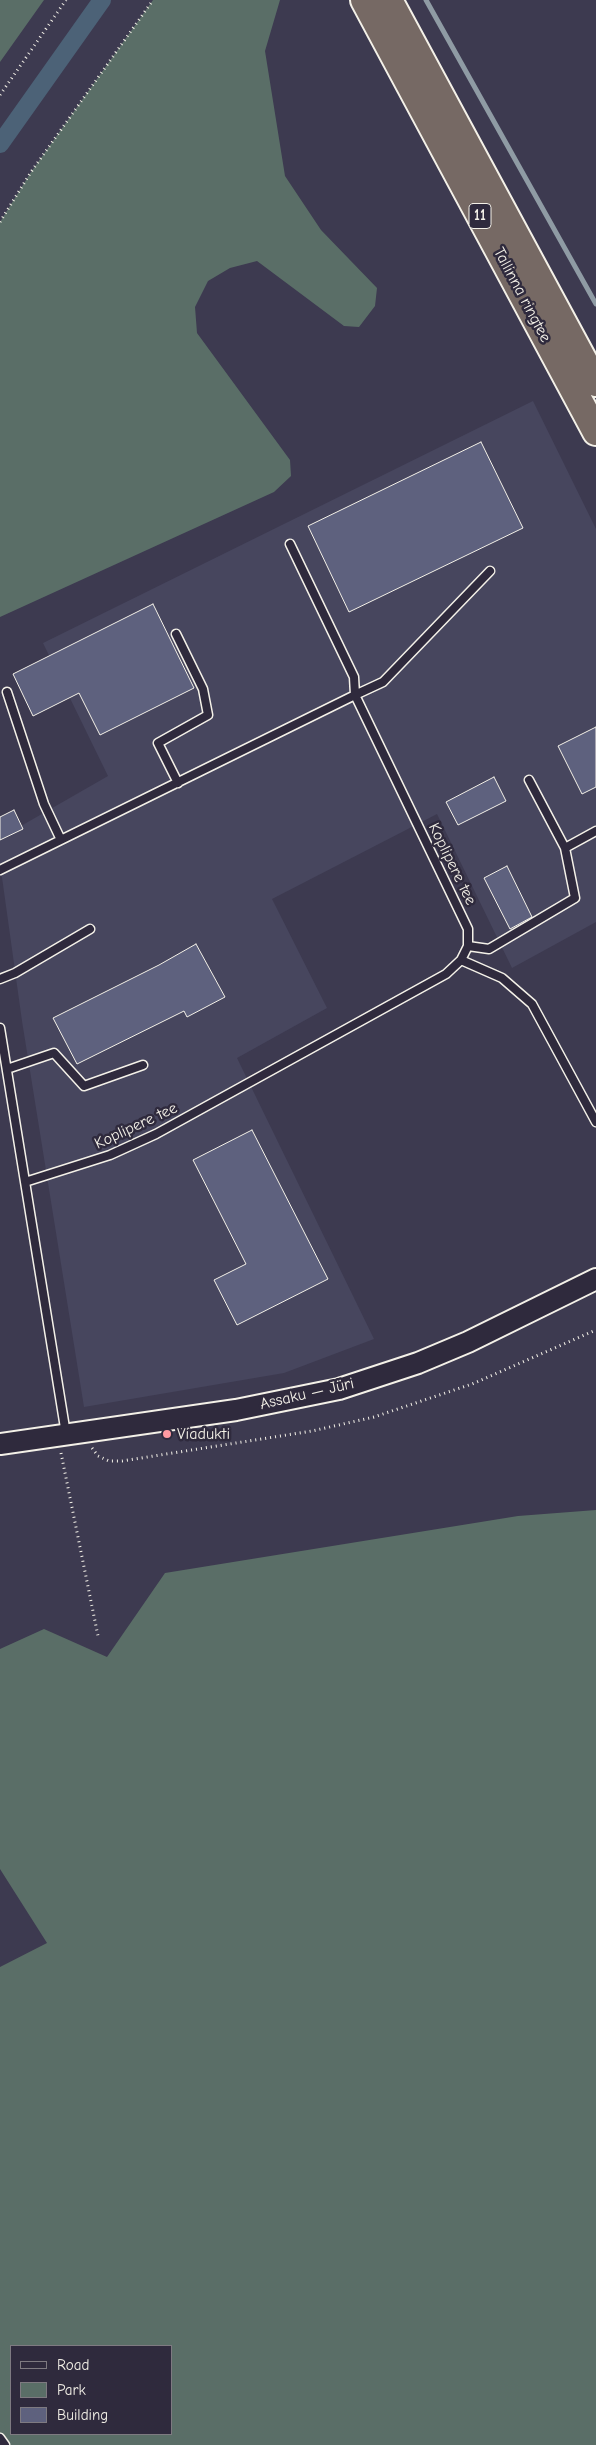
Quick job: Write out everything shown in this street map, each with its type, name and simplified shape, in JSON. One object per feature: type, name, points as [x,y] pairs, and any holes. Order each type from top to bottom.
[{"type":"highway","name":"Tallinna ringtee","points":[[364,0],[593,421]]},
{"type":"highway","name":"Tallinna ringtee","points":[[389,0],[596,383]]},
{"type":"highway","points":[[527,254],[596,356]]},
{"type":"street","name":"Assaku — Jüri","points":[[0,1444],[236,1410],[339,1389],[418,1363],[468,1342],[596,1279]]},
{"type":"lane","name":"Koplipere tee","points":[[25,1182],[110,1155],[156,1134],[446,974],[461,960],[468,946],[468,929],[355,695],[354,677],[290,544]]},
{"type":"lane","points":[[0,870],[383,682],[490,571]]},
{"type":"lane","points":[[176,634],[202,689],[208,715],[158,743],[178,783]]},
{"type":"lane","points":[[8,692],[44,804],[61,840]]},
{"type":"lane","points":[[468,946],[489,949],[575,898],[565,848],[529,780]]},
{"type":"lane","points":[[565,848],[596,831]]},
{"type":"lane","points":[[0,978],[16,973],[90,929]]},
{"type":"lane","points":[[461,960],[502,978],[532,1004],[596,1122]]},
{"type":"lane","points":[[0,1028],[69,1434]]},
{"type":"lane","points":[[7,1069],[54,1053],[84,1086],[143,1065]]},
{"type":"lane","points":[[0,2438],[5,2445]]},
{"type":"path","points":[[0,95],[66,0]]},
{"type":"path","points":[[0,222],[31,172],[153,0]]},
{"type":"path","points":[[69,1434],[90,1445],[98,1456],[109,1461],[155,1456],[312,1431],[374,1417],[422,1402],[472,1384],[596,1330]]},
{"type":"path","points":[[69,1434],[98,1636]]},
{"type":"shaded area","points":[[533,401],[596,529],[596,922],[512,968],[437,814],[272,899],[327,1008],[237,1058],[374,1339],[284,1373],[84,1407],[22,1021],[0,863],[0,838],[108,776],[43,643]]},
{"type":"green space","points":[[0,0],[44,0],[0,62]]},
{"type":"green space","points":[[153,0],[280,0],[265,51],[285,176],[321,230],[377,288],[375,306],[359,327],[344,326],[257,261],[230,268],[208,281],[195,307],[197,333],[290,460],[291,476],[274,492],[0,617],[0,222],[31,172]]},
{"type":"green space","points":[[596,1510],[596,2445],[0,2445],[0,1967],[47,1943],[0,1869],[0,1649],[44,1629],[107,1657],[165,1573],[518,1516]]},
{"type":"building","points":[[481,442],[523,528],[349,612],[308,526]]},
{"type":"building","points":[[153,604],[194,688],[100,735],[79,693],[33,716],[13,674]]},
{"type":"building","points":[[596,727],[596,787],[582,794],[558,746]]},
{"type":"building","points":[[494,777],[506,801],[458,825],[446,802]]},
{"type":"building","points":[[14,810],[23,829],[0,840],[0,817]]},
{"type":"building","points":[[507,866],[532,917],[510,929],[484,878]]},
{"type":"building","points":[[196,944],[225,997],[187,1017],[184,1011],[77,1064],[53,1018],[159,965]]},
{"type":"building","points":[[252,1130],[328,1279],[237,1325],[214,1280],[246,1264],[193,1160]]},
{"type":"waterway","points":[[0,144],[102,0]]},
{"type":"waterway","points":[[426,0],[596,304]]},
{"type":"place","name":"Viadukti","points":[[167,1434]]}]
